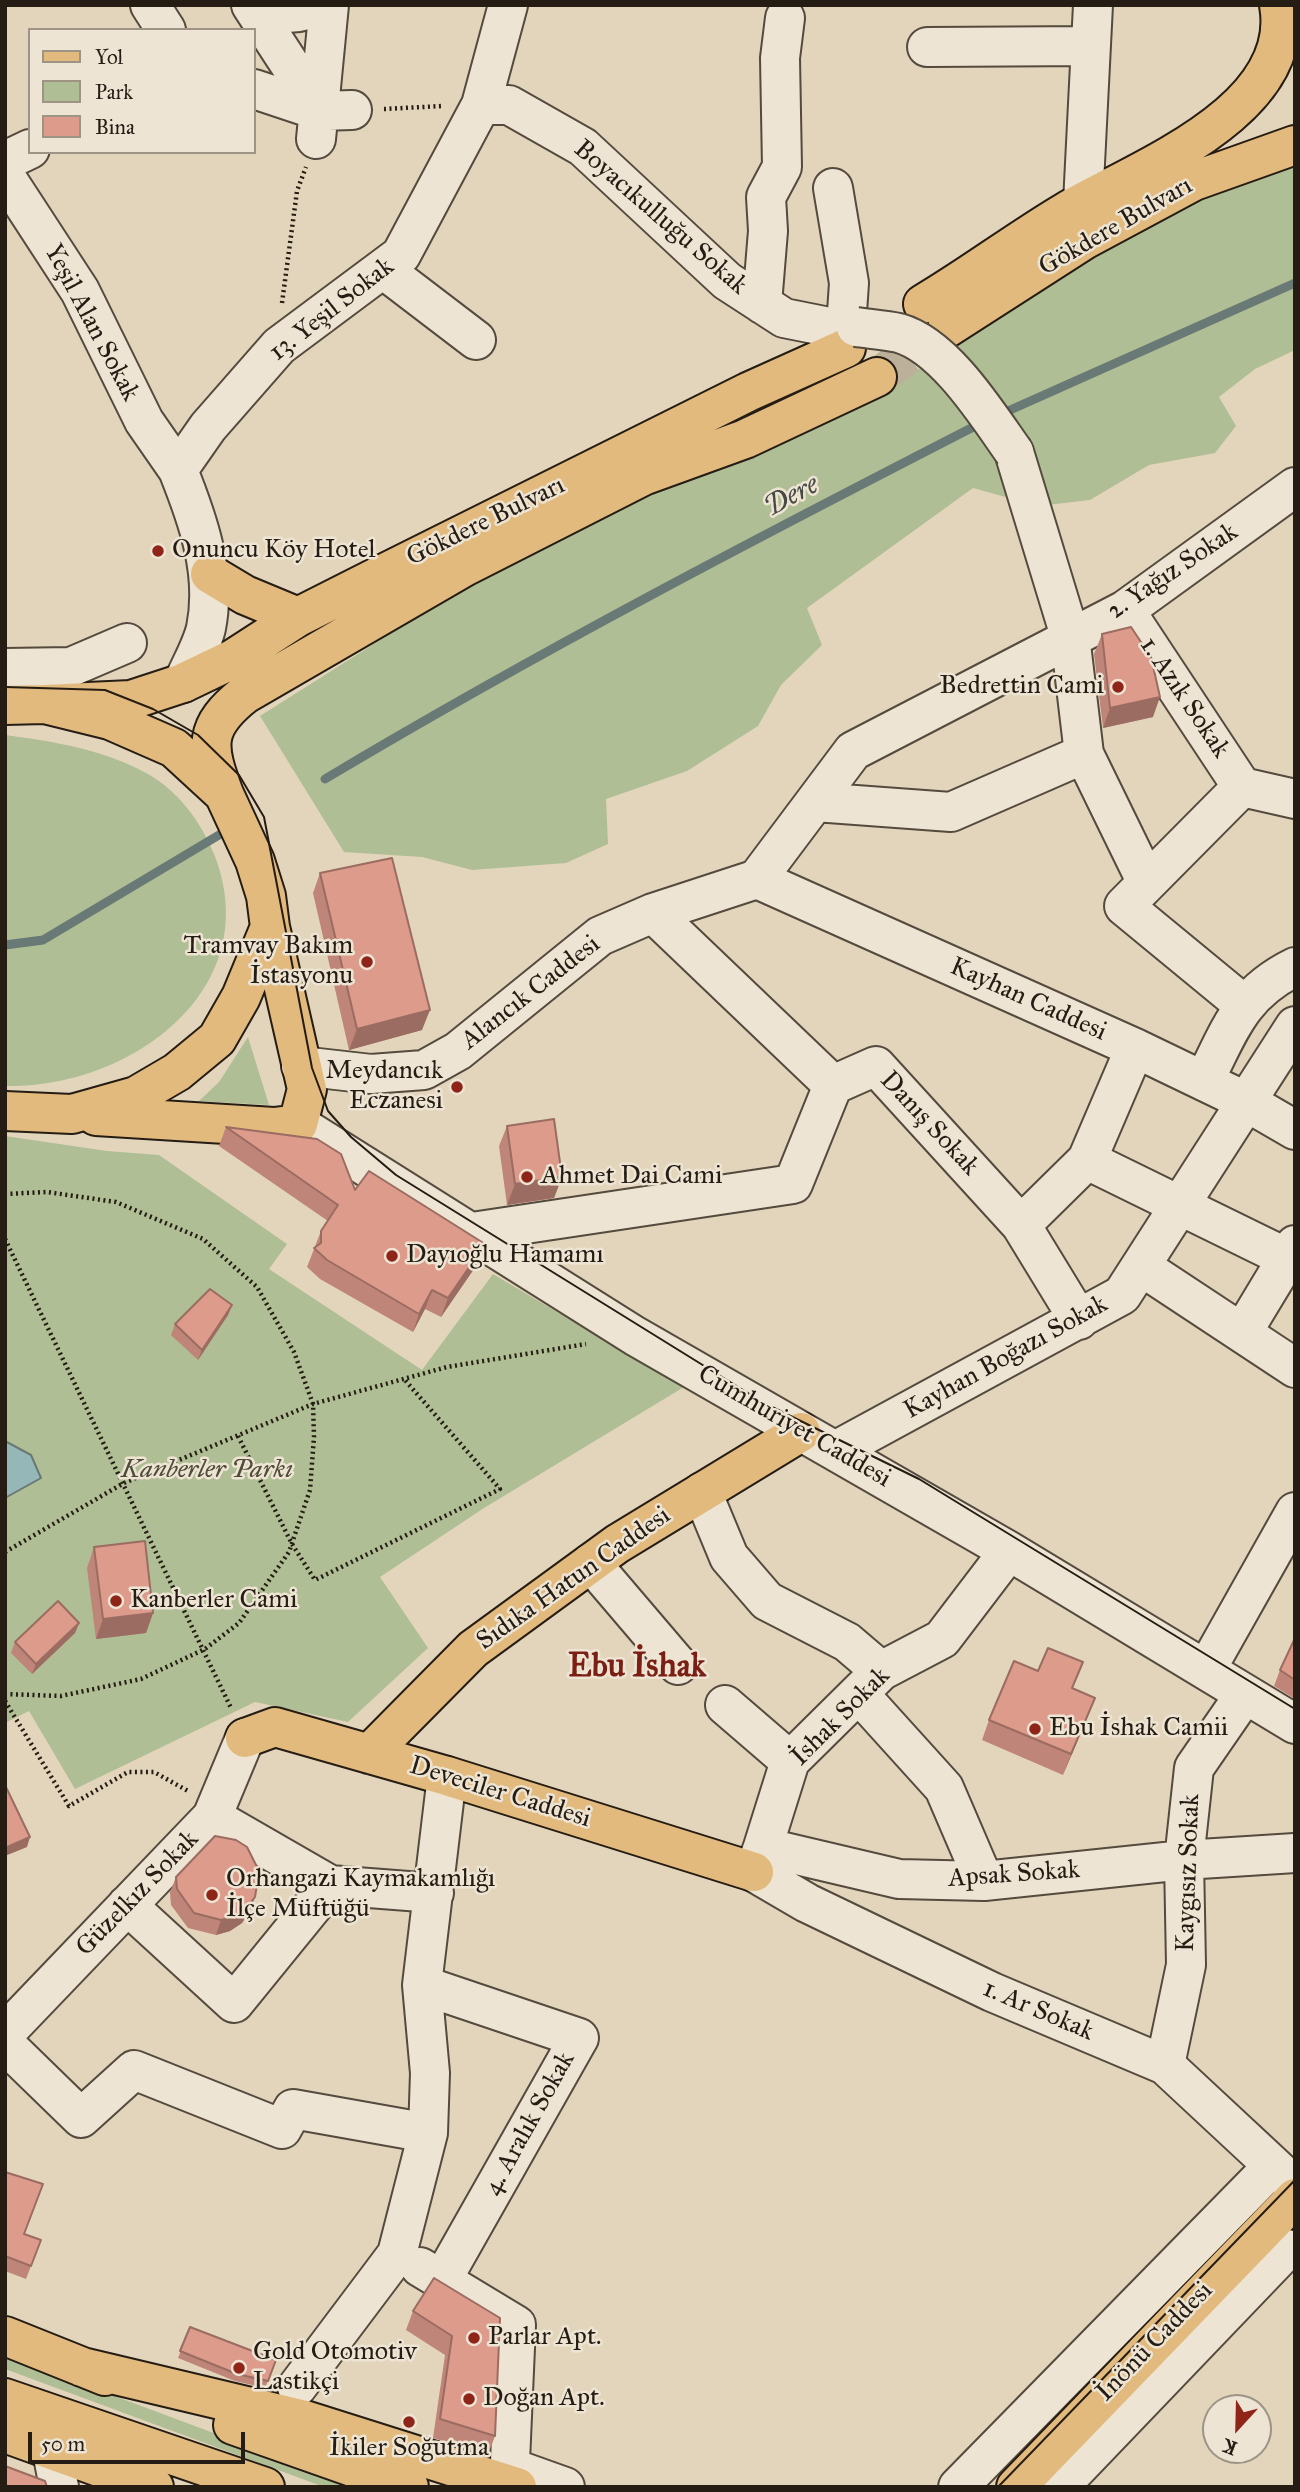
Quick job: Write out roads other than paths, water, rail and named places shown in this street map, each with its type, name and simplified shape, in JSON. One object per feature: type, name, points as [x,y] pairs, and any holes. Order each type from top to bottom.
[{"type":"main road","name":"Gökdere Bulvarı","points":[[1279,5],[1282,18],[1272,58],[1246,101],[1205,135],[1083,203],[935,316],[1194,181],[1295,145]]},
{"type":"main road","name":"Gökdere Bulvarı","points":[[45,704],[131,700],[183,683],[233,659],[298,617],[748,392],[849,334]]},
{"type":"main road","name":"Gökdere Bulvarı","points":[[298,1124],[307,1089],[270,928],[266,896],[256,861],[224,794],[212,761],[211,736],[225,710],[245,694],[464,566],[632,482],[745,439],[877,377]]},
{"type":"main road","points":[[210,574],[246,595],[298,617]]},
{"type":"main road","points":[[5,705],[45,704],[110,720],[174,748],[224,794]]},
{"type":"main road","points":[[72,1114],[136,1096],[177,1072],[217,1040],[241,997],[270,928]]},
{"type":"main road","points":[[5,1111],[274,1127],[298,1124]]},
{"type":"main road","name":"Sıdıka Hatun Caddesi","points":[[369,1754],[472,1649],[592,1563],[801,1432]]},
{"type":"main road","name":"Deveciler Caddesi","points":[[245,1738],[275,1727],[759,1859]]},
{"type":"main road","name":"İnönü Caddesi","points":[[1016,2485],[1283,2244],[1295,2198]]},
{"type":"main road","points":[[5,2336],[409,2487]]},
{"type":"main road","points":[[82,2367],[305,2420],[512,2479]]},
{"type":"main road","points":[[5,2398],[265,2487]]},
{"type":"main road","points":[[5,2433],[56,2469],[155,2487]]},
{"type":"street","points":[[150,5],[165,28]]},
{"type":"street","points":[[251,5],[329,120]]},
{"type":"street","points":[[261,5],[277,13],[304,13],[315,5]]},
{"type":"street","points":[[329,5],[329,120]]},
{"type":"street","name":"13. Yeşil Sokak","points":[[178,470],[208,426],[279,346],[401,256],[481,105],[508,5]]},
{"type":"street","points":[[1083,203],[1093,5]]},
{"type":"street","points":[[762,304],[768,231],[766,197],[782,167],[779,58],[785,18]]},
{"type":"street","points":[[927,47],[1091,46]]},
{"type":"street","points":[[256,90],[329,120]]},
{"type":"street","name":"Boyacıkulluğu Sokak","points":[[481,105],[509,106],[583,146],[727,281],[783,318],[849,334],[900,334],[929,350],[967,387],[1014,452],[1070,636],[1084,754],[1146,881]]},
{"type":"street","points":[[5,161],[28,150]]},
{"type":"street","name":"Yeşil Alan Sokak","points":[[5,176],[80,291],[144,421],[178,470]]},
{"type":"street","points":[[833,188],[849,283],[849,334]]},
{"type":"street","points":[[383,270],[476,341]]},
{"type":"street","points":[[178,470],[194,510],[210,574],[206,629],[183,683]]},
{"type":"street","name":"2. Yağız Sokak","points":[[757,879],[853,751],[1070,636],[1125,610],[1295,487]]},
{"type":"street","name":"1. Azık Sokak","points":[[1125,610],[1242,787]]},
{"type":"street","points":[[5,668],[71,667],[127,643]]},
{"type":"street","points":[[815,802],[951,812],[1084,754]]},
{"type":"street","points":[[1243,1004],[1125,906],[1146,881],[1242,787],[1295,799]]},
{"type":"street","name":"Alancık Caddesi","points":[[301,1066],[349,1073],[397,1074],[424,1070],[458,1051],[600,936],[653,913],[757,879]]},
{"type":"street","name":"Kayhan Caddesi","points":[[757,879],[1135,1048],[1245,1101],[1295,1130]]},
{"type":"street","points":[[472,1233],[793,1184],[833,1085],[653,913]]},
{"type":"street","points":[[1205,1082],[1243,1004],[1272,978],[1295,967]]},
{"type":"street","name":"Kayhan Boğazı Sokak","points":[[835,1451],[1079,1321],[1122,1294],[1142,1266],[1177,1204],[1295,1026]]},
{"type":"street","points":[[1021,1225],[1087,1160],[1135,1048]]},
{"type":"street","name":"Danış Sokak","points":[[833,1085],[876,1066],[1021,1225],[1079,1321]]},
{"type":"street","name":"Cumhuriyet Caddesi","points":[[298,1124],[635,1336],[1009,1551],[1295,1724]]},
{"type":"street","points":[[1087,1160],[1292,1255],[1242,1333]]},
{"type":"street","points":[[1142,1266],[1295,1368]]},
{"type":"street","points":[[702,1492],[729,1557],[767,1601],[847,1642],[870,1683],[944,1788],[984,1881]]},
{"type":"street","points":[[1206,1670],[1295,1512]]},
{"type":"street","name":"İshak Sokak","points":[[759,1859],[790,1761],[870,1683],[942,1639],[1009,1551]]},
{"type":"street","points":[[592,1563],[678,1665]]},
{"type":"street","name":"Kaygısız Sokak","points":[[1165,2066],[1186,1965],[1184,1860],[1194,1768],[1245,1694]]},
{"type":"street","points":[[725,1705],[790,1761]]},
{"type":"street","name":"Güzelkız Sokak","points":[[5,2033],[212,1817],[245,1738]]},
{"type":"street","points":[[297,2387],[397,2254],[428,2133],[430,2073],[422,1985],[447,1776]]},
{"type":"street","points":[[212,1817],[330,1885],[434,1894]]},
{"type":"street","name":"Apsak Sokak","points":[[759,1859],[899,1879],[984,1881],[1184,1860],[1295,1853]]},
{"type":"street","name":"1. Ar Sokak","points":[[759,1859],[807,1903],[992,1993],[1165,2066],[1284,2176]]},
{"type":"street","points":[[127,1905],[234,2003],[330,1885]]},
{"type":"street","name":"4. Aralık Sokak","points":[[422,1985],[579,2038],[442,2280]]},
{"type":"street","points":[[5,2044],[81,2118],[134,2070],[282,2129],[293,2109],[428,2133]]},
{"type":"street","points":[[958,2487],[1284,2176]]},
{"type":"street","points":[[1059,2487],[1283,2244]]},
{"type":"street","points":[[397,2254],[516,2325],[512,2479],[565,2487]]},
{"type":"water","points":[[5,1441],[31,1455],[41,1478],[5,1498]]},
{"type":"waterway","name":"Dere","points":[[999,415],[1295,283]]},
{"type":"waterway","name":"Dere","points":[[325,779],[569,640],[983,422]]},
{"type":"waterway","name":"Gökdere Bulvarı","points":[[5,945],[43,940],[224,832]]},
{"type":"tunnel","points":[[877,377],[947,328]]},
{"type":"tram line","points":[[5,687],[105,690],[153,709],[198,735],[239,775],[264,817],[312,1068],[328,1111],[351,1137],[396,1175],[764,1403],[919,1479],[1295,1709]]},
{"type":"tram line","points":[[998,2487],[1295,2180]]},
{"type":"place","name":"Onuncu Köy Hotel","points":[[158,551]]},
{"type":"place","name":"Bedrettin Cami","points":[[1118,687]]},
{"type":"place","name":"Tramvay Bakım İstasyonu","points":[[367,962]]},
{"type":"place","name":"Meydancık Eczanesi","points":[[457,1087]]},
{"type":"place","name":"Ahmet Dai Cami","points":[[527,1177]]},
{"type":"place","name":"Dayıoğlu Hamamı","points":[[392,1256]]},
{"type":"place","name":"Kanberler Cami","points":[[116,1601]]},
{"type":"place","name":"Ebu İshak Camii","points":[[1035,1729]]},
{"type":"place","name":"Orhangazi Kaymakamlığı İlçe Müftüğü","points":[[212,1895]]},
{"type":"place","name":"Parlar Apt.","points":[[474,2338]]},
{"type":"place","name":"Gold Otomotiv Lastikçi","points":[[239,2368]]},
{"type":"place","name":"Doğan Apt.","points":[[469,2399]]},
{"type":"place","name":"İkiler Soğutma","points":[[409,2422]]},
{"type":"district","name":"Ebu İshak","points":[[637,1668]]},
{"type":"park label","name":"Kanberler Parkı","points":[[207,1471]]}]
